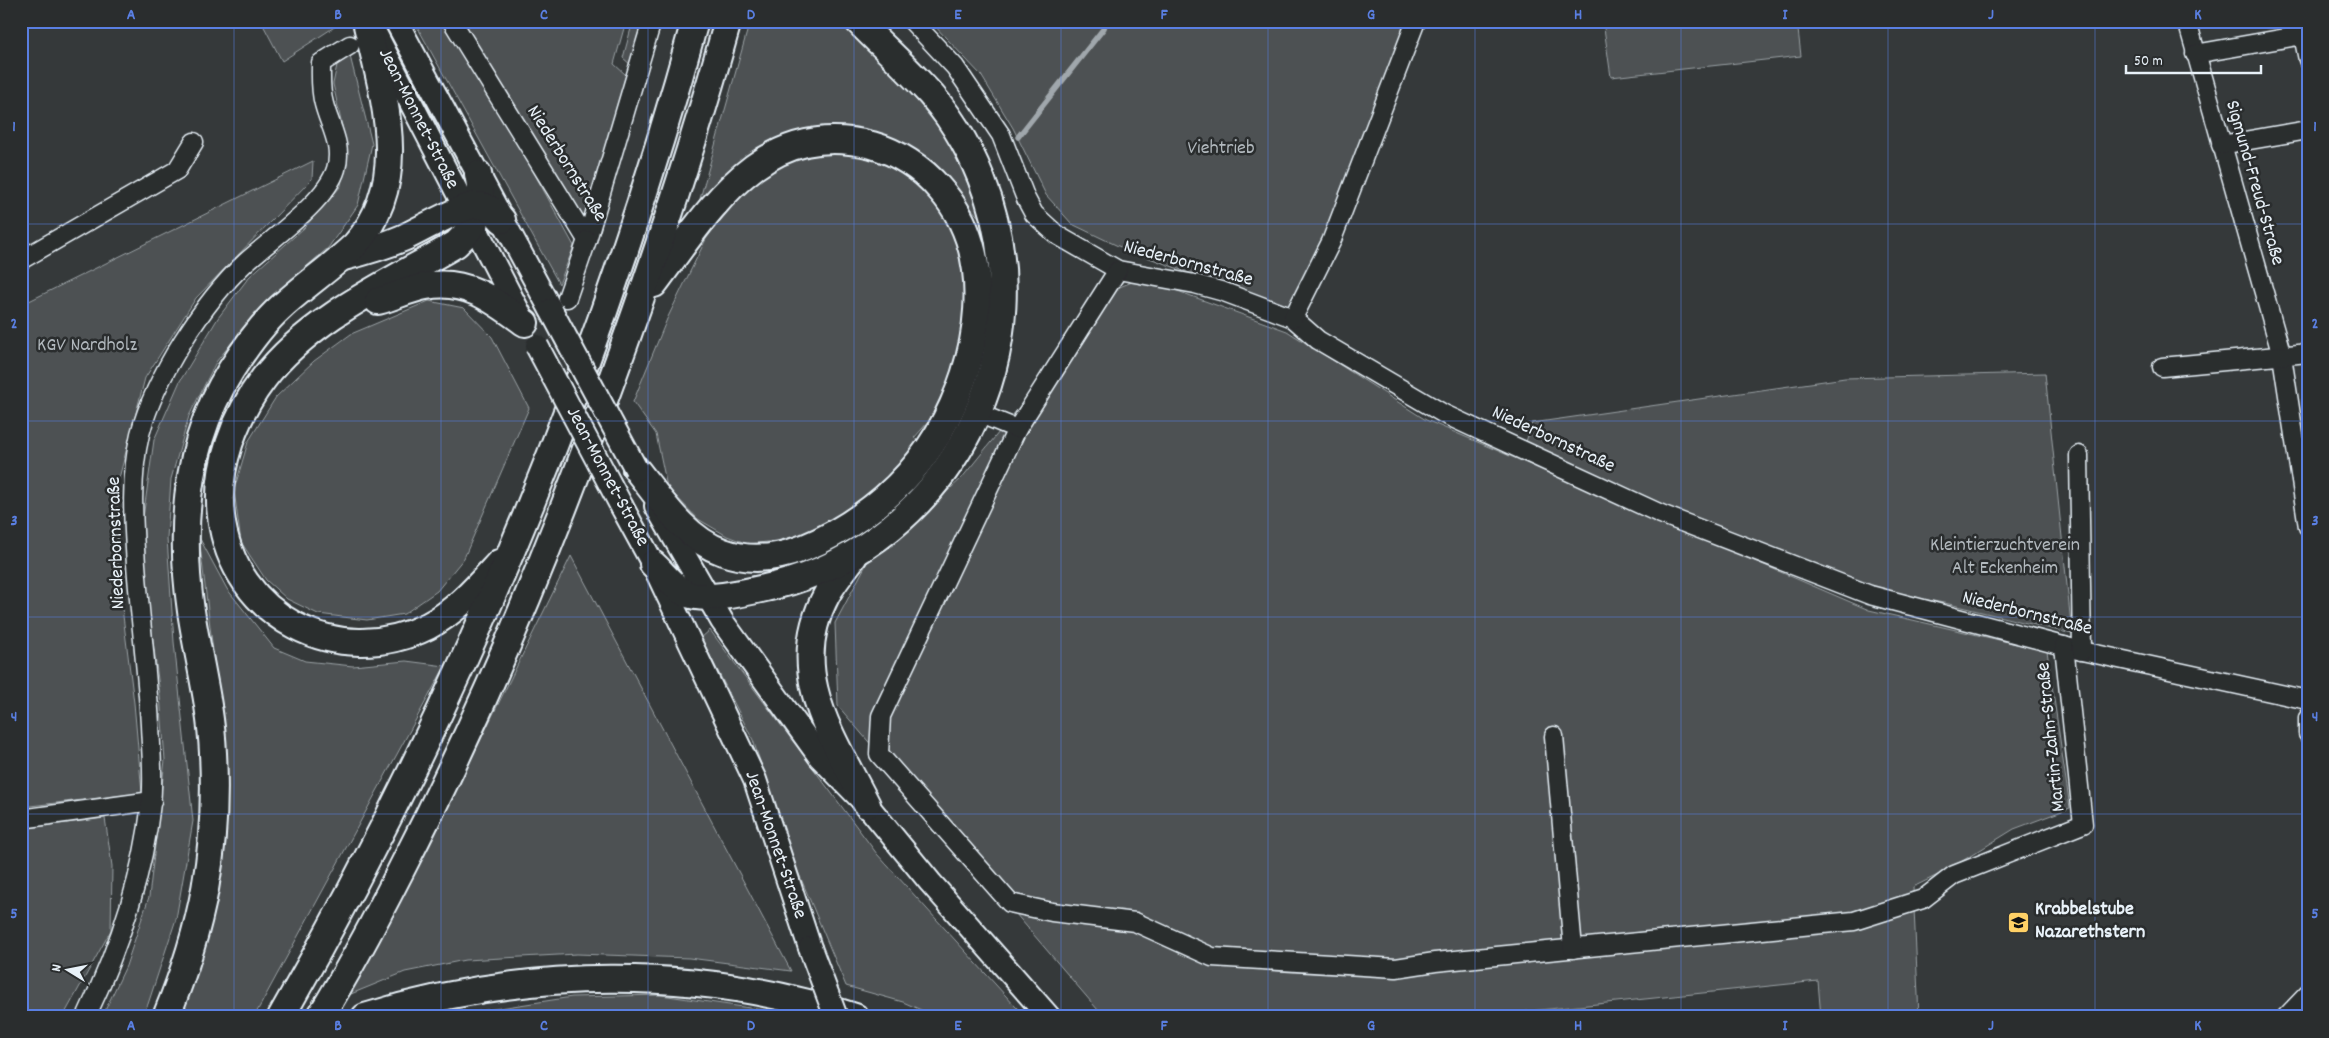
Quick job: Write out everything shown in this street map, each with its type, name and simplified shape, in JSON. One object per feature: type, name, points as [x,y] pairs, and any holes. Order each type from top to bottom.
[{"type":"highway","points":[[166,1017],[177,990],[201,914],[210,873],[214,828],[211,726],[191,610],[185,543],[186,510],[196,450],[216,396],[231,370],[262,327],[281,307],[342,257],[366,233],[387,187],[390,166],[386,114],[367,21]]},
{"type":"highway","points":[[281,1017],[326,937],[432,729],[512,550],[553,448],[619,266],[673,100],[695,21]]},
{"type":"highway","points":[[320,1017],[378,914],[467,738],[539,571],[640,302],[703,109],[728,21]]},
{"type":"highway","points":[[653,564],[685,593],[706,596],[752,591],[783,584],[819,572],[858,551],[906,514],[922,498],[948,466],[970,432],[986,395],[998,353],[1002,291],[1002,269],[993,216],[974,161],[948,118],[928,91],[858,21]]},
{"type":"highway","points":[[636,469],[672,515],[693,534],[721,552],[742,557],[777,557],[799,550],[846,527],[881,502],[904,480],[924,456],[946,419],[963,382],[970,355],[977,309],[975,259],[968,234],[947,196],[919,169],[897,155],[876,146],[857,142],[820,142],[792,148],[772,155],[741,176],[713,207],[640,302]]},
{"type":"highway","points":[[478,174],[482,191],[480,215],[456,244],[383,284],[339,313],[302,339],[264,378],[248,402],[236,426],[225,457],[220,494],[223,531],[231,558],[250,588],[267,606],[302,630],[339,641],[358,643],[383,641],[408,635],[430,625],[465,599],[512,550]]},
{"type":"highway","points":[[342,257],[480,215]]},
{"type":"highway","points":[[339,313],[412,290],[444,284],[484,294],[525,323]]},
{"type":"highway","points":[[858,551],[831,588],[818,614],[813,634],[811,659],[812,686],[820,712],[867,804]]},
{"type":"highway","points":[[365,1017],[430,999],[507,985],[591,979],[638,980],[738,989],[835,1010],[855,1017]]},
{"type":"main road","name":"Jean-Monnet-Straße","points":[[367,21],[480,215],[525,323],[653,564],[716,692],[755,780],[810,948],[836,1017]]},
{"type":"main road","name":"Jean-Monnet-Straße","points":[[396,21],[478,174]]},
{"type":"main road","name":"Jean-Monnet-Straße","points":[[480,215],[559,304],[636,469],[706,596],[746,657],[820,757],[867,804],[935,888],[1049,1017]]},
{"type":"street","name":"Niederbornstraße","points":[[452,21],[587,240]]},
{"type":"street","name":"Niederbornstraße","points":[[587,240],[652,21]]},
{"type":"street","name":"Niederbornstraße","points":[[912,21],[955,66],[1001,136],[1026,200],[1034,214],[1057,236],[1118,270],[1173,278],[1224,292],[1294,318],[1318,340],[1444,414],[1660,514],[1870,595],[2082,651],[2308,700]]},
{"type":"street","points":[[1294,318],[1334,234],[1416,21]]},
{"type":"street","name":"Sigmund-Freud-Straße","points":[[2187,21],[2282,356],[2308,527]]},
{"type":"street","points":[[2195,54],[2303,35],[2308,60]]},
{"type":"street","name":"Niederbornstraße","points":[[86,1017],[131,905],[152,801],[150,725],[136,571],[133,501],[140,434],[148,411],[178,348],[208,304],[244,263],[319,198],[331,180],[339,154],[320,87],[321,63],[350,45]]},
{"type":"street","points":[[2221,145],[2308,130]]},
{"type":"street","points":[[21,260],[177,170],[194,142]]},
{"type":"street","points":[[559,304],[587,240]]},
{"type":"street","points":[[1118,270],[1017,429],[881,716],[879,754],[1010,902],[1052,912],[1135,922],[1212,956],[1396,968],[1434,962],[1573,949],[1554,736]]},
{"type":"street","points":[[2162,367],[2308,353]]},
{"type":"street","points":[[990,418],[1017,429]]},
{"type":"street","points":[[2079,455],[2082,651]]},
{"type":"street","name":"Martin-Zahn-Straße","points":[[1573,949],[1854,921],[1924,899],[1954,875],[2083,824],[2064,646]]},
{"type":"street","points":[[2308,718],[2308,734]]},
{"type":"street","points":[[21,819],[152,801]]},
{"type":"street","points":[[2286,1017],[2308,994]]},
{"type":"green space","points":[[261,21],[337,21],[339,24],[282,61]]},
{"type":"green space","points":[[414,21],[451,21],[574,246],[559,284]]},
{"type":"green space","points":[[462,21],[626,21],[614,64],[626,75],[584,221]]},
{"type":"green space","points":[[633,21],[644,21],[631,65],[623,58]]},
{"type":"green space","points":[[750,21],[847,21],[882,58],[953,145],[982,221],[954,188],[858,131],[818,128],[786,136],[696,213]]},
{"type":"green space","name":"Viehtrieb","points":[[930,21],[1408,21],[1294,313],[1118,246],[1072,224],[1046,195],[1013,128],[981,75]]},
{"type":"green space","points":[[1603,21],[1797,21],[1801,56],[1611,77]]},
{"type":"green space","points":[[350,56],[372,144],[358,205],[328,248],[264,303],[216,362],[189,416],[171,479],[167,538],[174,642],[193,821],[176,919],[148,1004],[141,1017],[102,1017],[126,966],[149,897],[165,760],[160,695],[147,594],[143,518],[154,440],[180,381],[218,318],[249,277],[304,228],[341,186],[347,149],[333,84],[337,65]]},
{"type":"green space","points":[[824,150],[865,155],[903,173],[936,199],[971,270],[955,366],[929,421],[914,438],[921,442],[905,463],[827,527],[777,541],[748,544],[727,536],[698,519],[667,487],[656,434],[633,402],[667,319],[706,239],[742,192],[780,164]]},
{"type":"green space","name":"KGV Nardholz","points":[[313,161],[312,179],[196,298],[145,378],[117,486],[118,576],[134,703],[142,793],[21,807],[21,305]]},
{"type":"green space","points":[[1142,278],[1287,331],[1426,420],[1869,610],[2047,651],[2070,808],[2014,829],[1946,871],[1913,887],[1919,1017],[1821,1017],[1818,981],[1472,1017],[1104,1017],[838,706],[835,623],[867,563],[961,479],[1071,343],[1107,292]]},
{"type":"green space","points":[[429,301],[464,308],[492,337],[529,408],[464,558],[437,591],[404,614],[367,620],[318,614],[287,599],[266,580],[241,542],[234,490],[248,442],[276,397],[314,361],[351,334]]},
{"type":"green space","name":"Kleintierzuchtverein Alt Eckenheim","points":[[2045,373],[2072,634],[1949,604],[1870,589],[1524,448],[1532,423],[1845,378]]},
{"type":"green space","points":[[199,537],[227,589],[274,648],[305,661],[353,666],[406,661],[445,666],[254,1017],[180,1017],[223,732]]},
{"type":"green space","points":[[571,556],[791,971],[689,958],[577,954],[465,960],[405,972],[346,996],[421,861]]},
{"type":"green space","points":[[710,630],[877,854],[1025,1017],[937,1017],[903,1002],[846,986],[791,855],[753,740],[701,638]]},
{"type":"green space","points":[[105,818],[112,866],[111,930],[63,1017],[21,1017],[21,829]]},
{"type":"green space","points":[[661,995],[811,1017],[441,1017],[572,997]]},
{"type":"waterway","points":[[1018,137],[1104,28],[1106,21]]},
{"type":"place","name":"Krabbelstube Nazarethstern","points":[[2019,922]]}]
